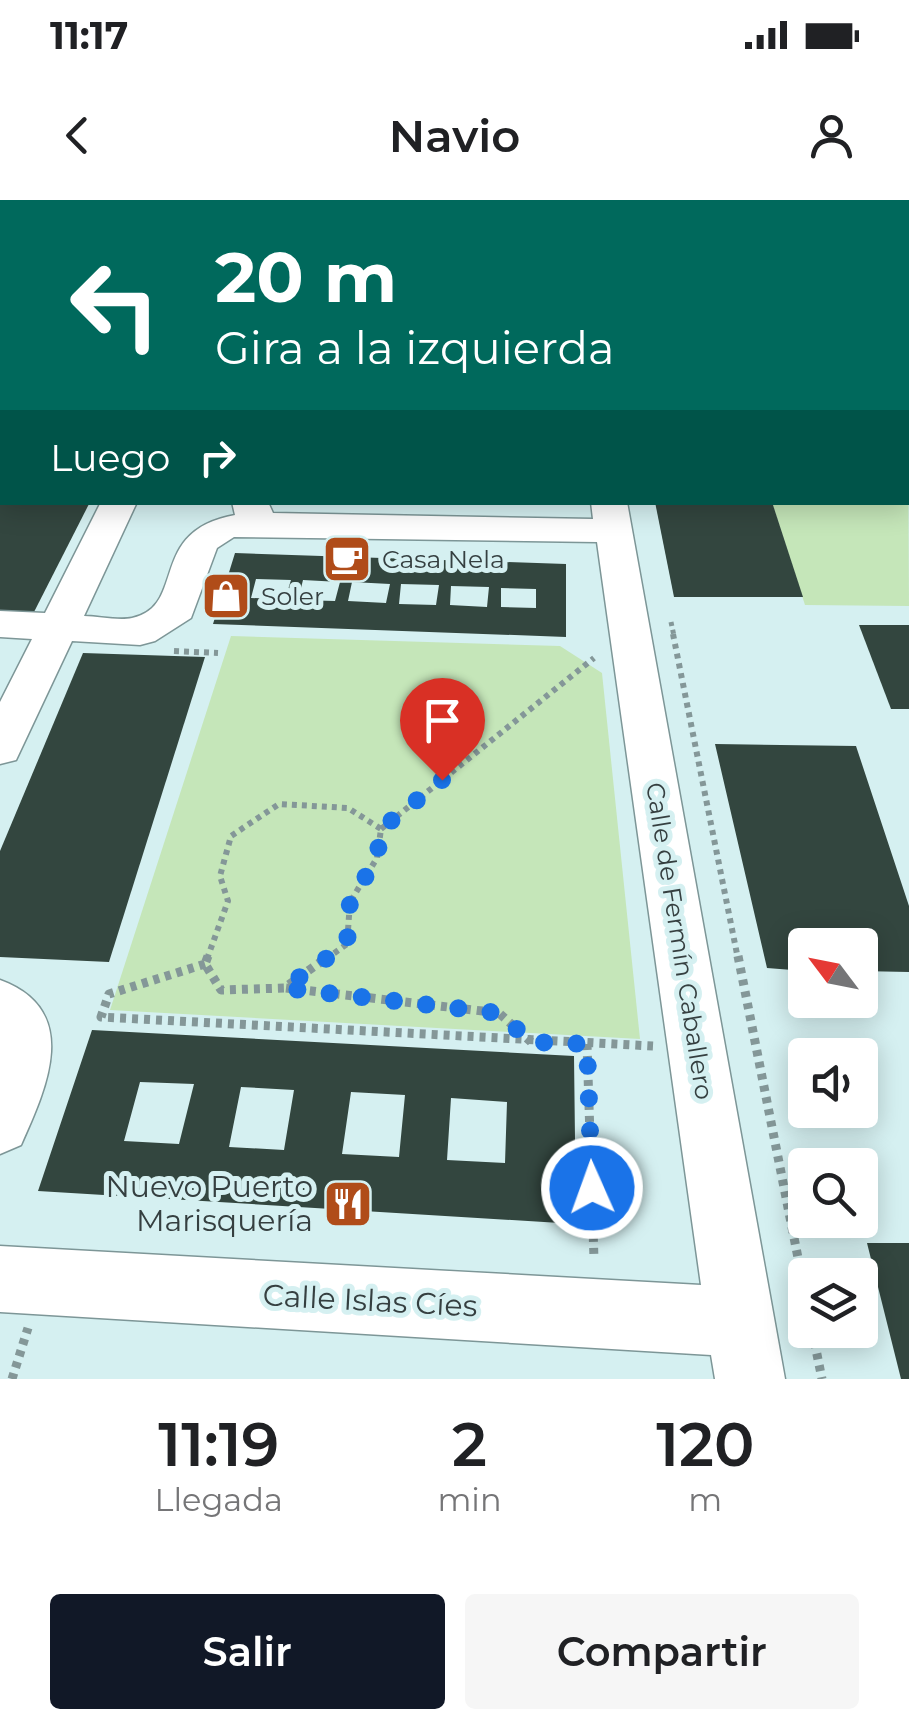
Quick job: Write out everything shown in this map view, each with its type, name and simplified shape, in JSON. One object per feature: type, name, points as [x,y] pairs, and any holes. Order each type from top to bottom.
[{"type":"street","points":[[0,748],[118,505]]},
{"type":"street","points":[[0,624],[140,632],[177,609],[199,544],[212,520],[226,526],[256,513],[611,517]]},
{"type":"street","name":"Calle de Fermín Caballero","points":[[611,517],[745,1351]]},
{"type":"street","points":[[0,1004],[23,1026],[28,1045],[0,1125]]},
{"type":"street","name":"Calle Islas Cíes","points":[[0,1279],[745,1351]]},
{"type":"path","points":[[670,618],[798,1258]]},
{"type":"path","points":[[284,988],[347,944],[350,902],[377,858],[381,829],[594,658]]},
{"type":"path","points":[[205,964],[228,901],[220,876],[231,836],[279,804],[348,808],[381,829]]},
{"type":"path","points":[[205,964],[221,990],[284,988],[499,1013],[531,1042]]},
{"type":"path","points":[[205,964],[109,994],[101,1017],[654,1046]]},
{"type":"path","points":[[587,1044],[594,1260]]},
{"type":"path","points":[[816,1348],[822,1379]]},
{"type":"green space","points":[[773,505],[908,505],[909,606],[805,605]]},
{"type":"green space","points":[[231,636],[560,646],[602,673],[640,1039],[110,1010]]},
{"type":"building","points":[[0,505],[88,505],[33,614],[0,613]]},
{"type":"building","points":[[656,505],[773,505],[803,597],[674,597]]},
{"type":"building","points":[[235,553],[566,564],[566,637],[213,624]],"holes":[[[256,579],[291,580],[285,599],[251,598]],[[303,580],[340,582],[335,601],[298,600]],[[352,582],[390,584],[386,603],[348,601]],[[401,584],[439,585],[436,605],[399,604]],[[451,586],[489,587],[487,607],[450,605]],[[501,588],[536,589],[536,608],[501,607]]]},
{"type":"building","points":[[859,625],[909,625],[909,709],[891,709]]},
{"type":"building","points":[[83,653],[205,657],[109,962],[0,957],[0,851]]},
{"type":"building","points":[[715,744],[856,746],[909,906],[909,972],[878,971],[878,928],[788,928],[788,970],[767,968]]},
{"type":"building","points":[[92,1030],[574,1056],[576,1224],[38,1191]],"holes":[[[140,1082],[194,1084],[179,1144],[124,1141]],[[241,1087],[294,1090],[284,1150],[229,1147]],[[351,1092],[405,1095],[399,1157],[342,1154]],[[451,1098],[507,1102],[505,1163],[447,1160]]]},
{"type":"building","points":[[867,1243],[909,1243],[909,1379],[901,1379],[878,1287],[878,1258],[871,1258]]},
{"type":"place","name":"Casa Nela","points":[[347,559]]},
{"type":"place","name":"Soler","points":[[226,596]]},
{"type":"place","name":"Nuevo Puerto Marisquería","points":[[348,1204]]},
{"type":"route","points":[[442,780],[381,829],[377,858],[350,902],[347,944],[284,988],[499,1013],[531,1042],[587,1044],[592,1188]]}]
